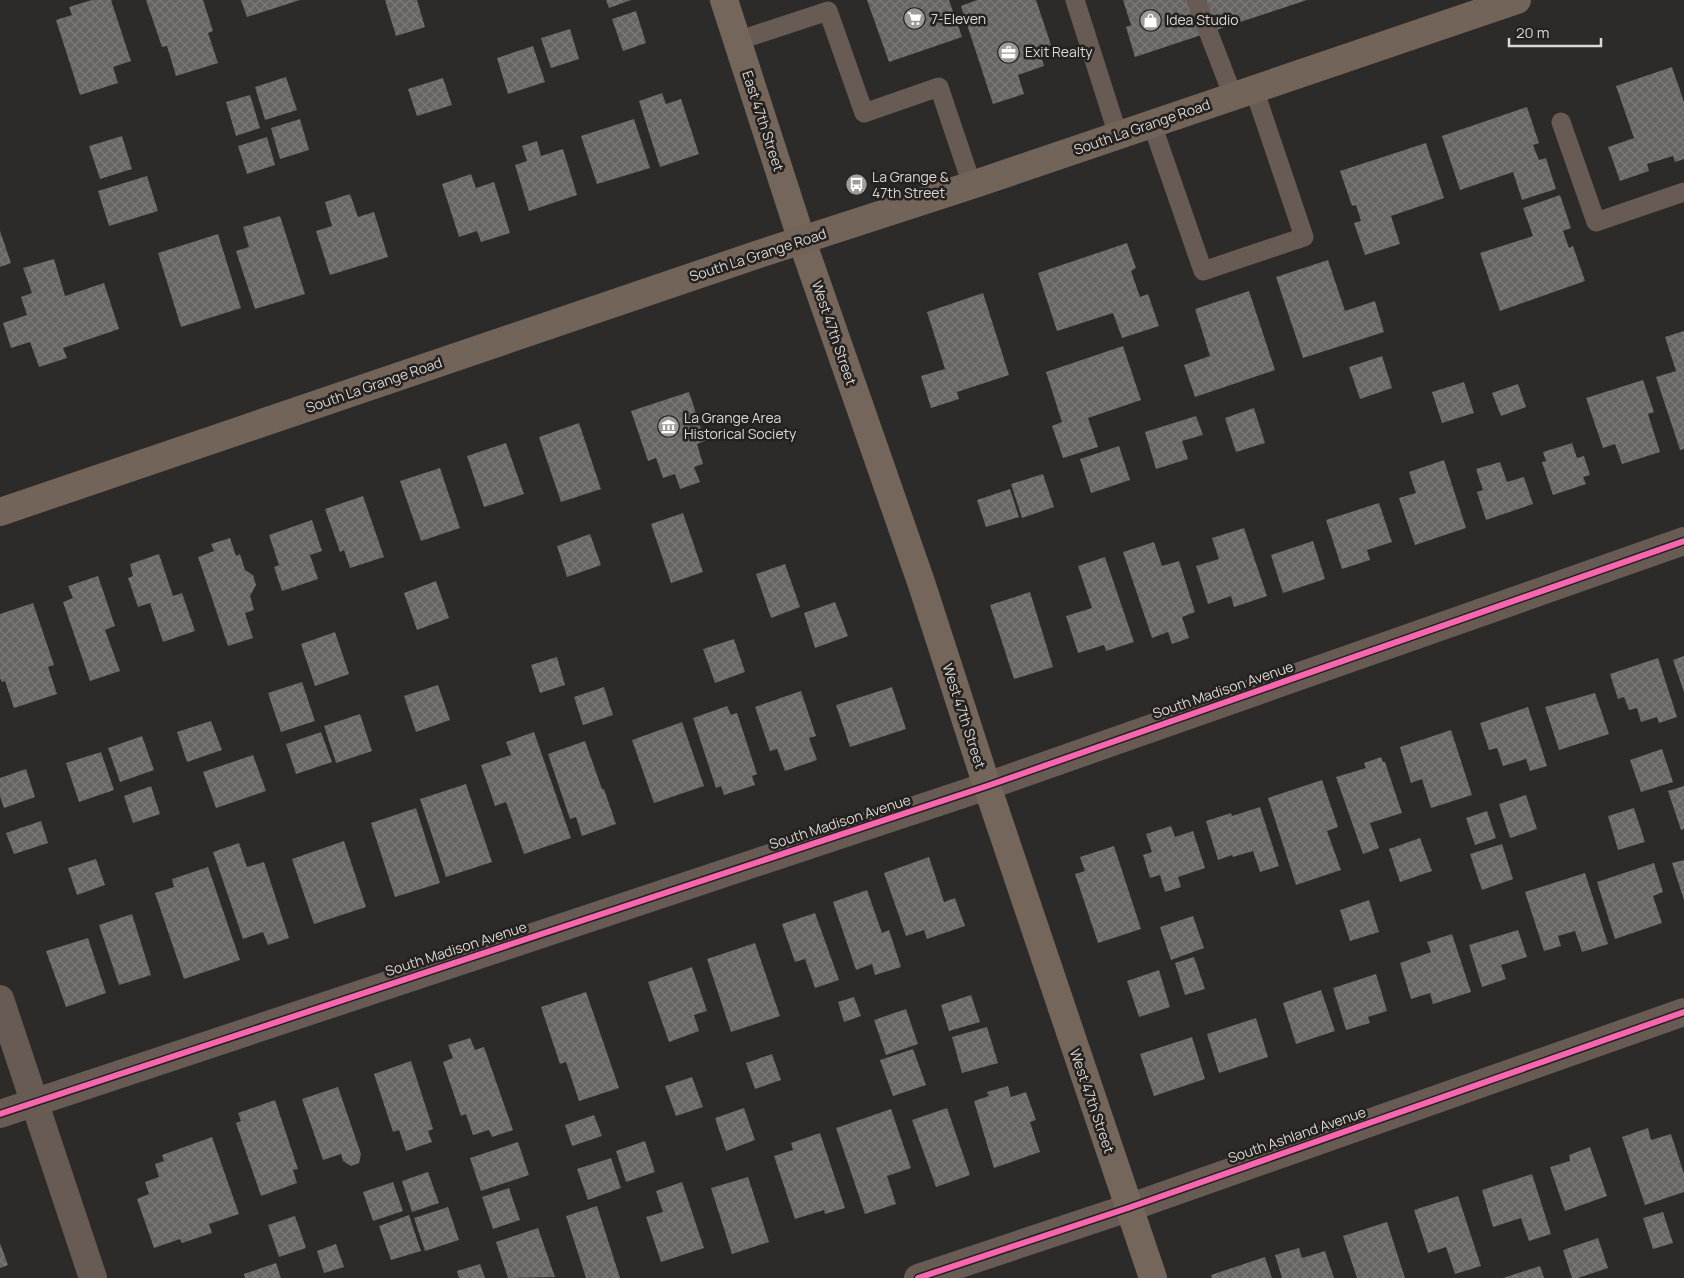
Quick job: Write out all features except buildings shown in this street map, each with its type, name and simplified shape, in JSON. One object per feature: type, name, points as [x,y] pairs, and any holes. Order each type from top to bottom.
[{"type":"main road","name":"East 47th Street","points":[[724,0],[802,241]]},
{"type":"main road","name":"South La Grange Road","points":[[0,512],[1517,0]]},
{"type":"main road","name":"West 47th Street","points":[[802,241],[921,582],[987,786],[1153,1278]]},
{"type":"street","name":"South Madison Avenue","points":[[0,1114],[987,786],[1684,541]]},
{"type":"street","points":[[0,998],[93,1278]]},
{"type":"street","name":"South Ashland Avenue","points":[[918,1278],[1128,1208],[1684,1012]]},
{"type":"lane","points":[[1075,0],[1118,136]]},
{"type":"lane","points":[[1152,124],[1203,271],[1304,236],[1243,93],[1196,0]]},
{"type":"lane","points":[[738,41],[829,6],[864,113],[939,87],[972,185]]},
{"type":"lane","points":[[1561,122],[1596,222],[1684,192]]},
{"type":"cycle path","points":[[0,1114],[987,786],[1684,541]]},
{"type":"cycle path","points":[[918,1278],[1128,1208],[1684,1012]]},
{"type":"place","name":"7-Eleven","points":[[915,19]]},
{"type":"place","name":"Idea Studio","points":[[1150,20]]},
{"type":"place","name":"Exit Realty","points":[[1009,52]]},
{"type":"place","name":"La Grange & 47th Street","points":[[856,185]]},
{"type":"place","name":"La Grange Area Historical Society","points":[[668,426]]}]
